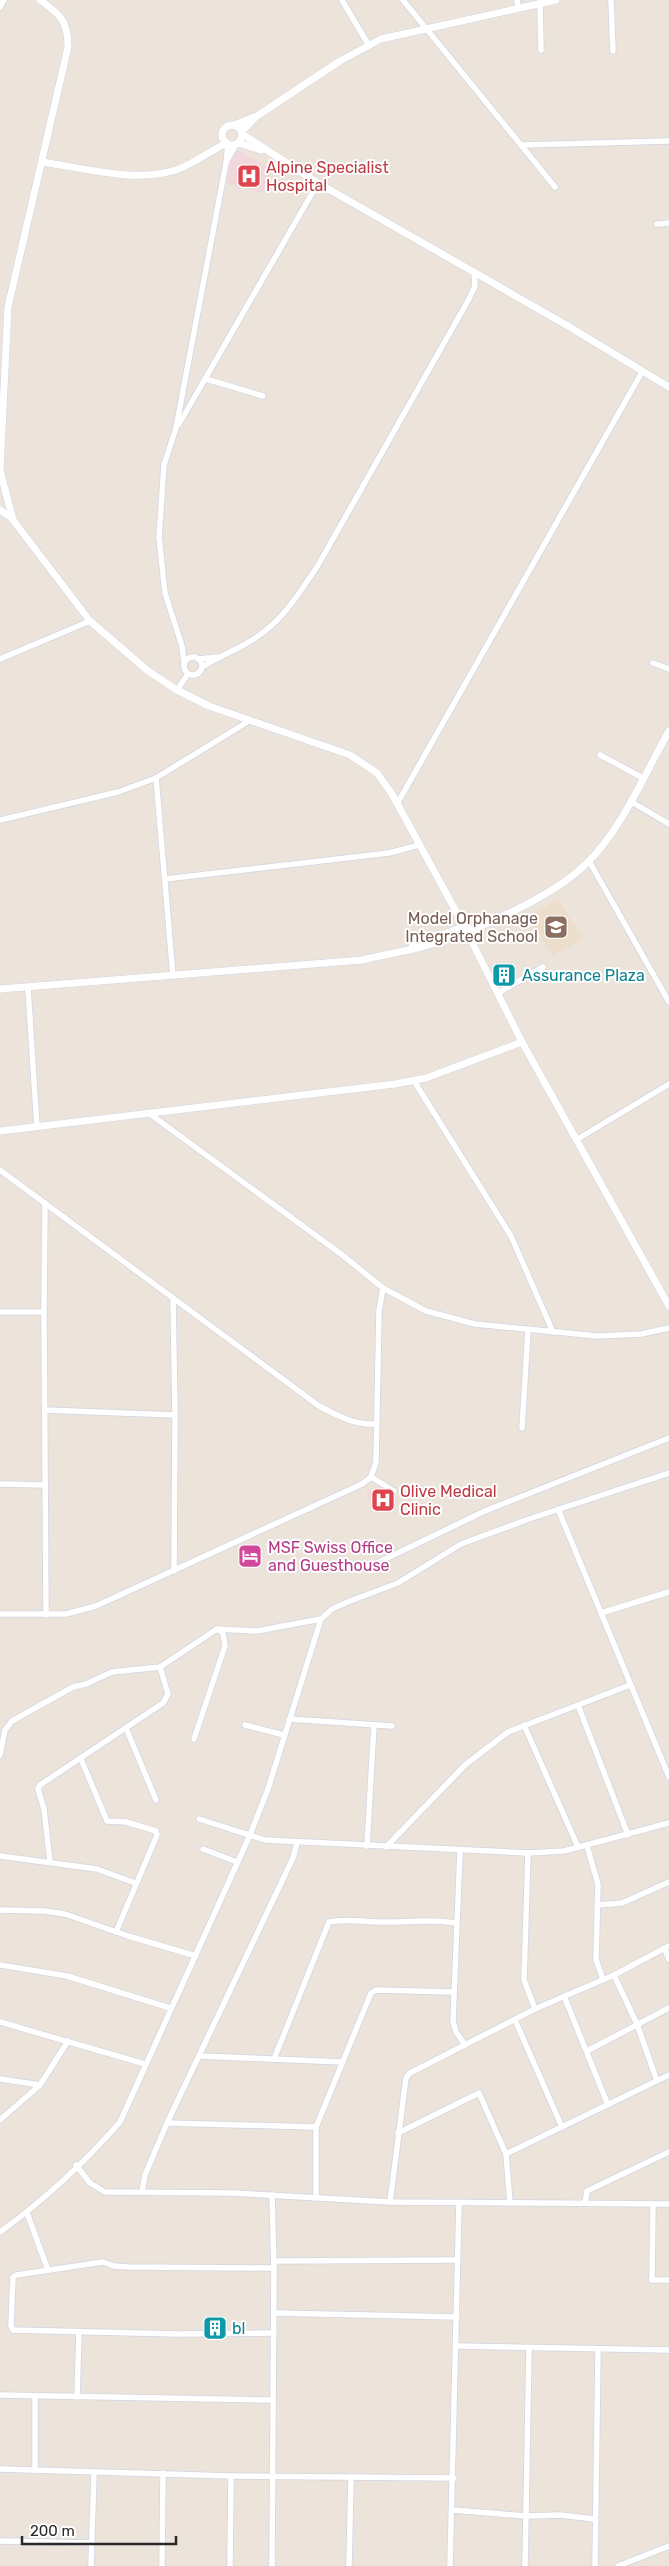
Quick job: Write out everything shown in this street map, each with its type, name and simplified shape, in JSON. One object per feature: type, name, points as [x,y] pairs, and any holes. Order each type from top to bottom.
[{"type":"street","points":[[0,6],[4,0]]},
{"type":"street","points":[[13,520],[0,470],[8,307],[68,48],[68,32],[63,19],[40,0]]},
{"type":"street","points":[[342,0],[368,44]]},
{"type":"street","points":[[404,0],[555,187]]},
{"type":"street","points":[[211,150],[229,125],[234,125],[257,116],[368,44],[517,4],[556,0]]},
{"type":"street","points":[[611,0],[613,52]]},
{"type":"street","points":[[540,3],[541,50]]},
{"type":"street","points":[[257,116],[232,144],[226,163],[176,428],[164,465],[159,537],[165,593],[182,646],[184,670],[188,674],[198,675],[202,667],[252,640],[272,626],[312,574],[475,286],[474,272]]},
{"type":"street","points":[[234,125],[269,153],[318,183],[568,326],[669,387]]},
{"type":"street","points":[[222,133],[232,144]]},
{"type":"street","points":[[522,145],[669,141]]},
{"type":"street","points":[[42,162],[132,174],[159,174],[189,164],[211,150],[232,144],[269,153]]},
{"type":"street","points":[[176,428],[318,183]]},
{"type":"street","points":[[657,224],[669,223]]},
{"type":"street","points":[[475,286],[488,280]]},
{"type":"street","points":[[397,804],[642,372]]},
{"type":"street","points":[[206,379],[263,396]]},
{"type":"street","points":[[0,510],[13,520],[90,620],[133,660],[177,690],[210,706],[339,751],[360,761],[377,773],[397,804],[465,928],[522,1042],[669,1306]]},
{"type":"street","points":[[0,659],[90,620]]},
{"type":"street","points":[[182,646],[202,667]]},
{"type":"street","points":[[184,663],[195,658],[220,656]]},
{"type":"street","points":[[653,663],[669,669]]},
{"type":"street","points":[[177,690],[188,674]]},
{"type":"street","points":[[0,820],[118,792],[156,778],[249,721]]},
{"type":"street","points":[[0,989],[352,961],[421,947],[541,896],[571,876],[589,861],[610,835],[669,731]]},
{"type":"street","points":[[600,755],[642,778]]},
{"type":"street","points":[[156,778],[172,976]]},
{"type":"street","points":[[630,801],[669,824]]},
{"type":"street","points":[[165,879],[389,853],[419,845]]},
{"type":"street","points":[[589,861],[669,1002]]},
{"type":"street","points":[[498,993],[543,968]]},
{"type":"street","points":[[28,988],[38,1127]]},
{"type":"street","points":[[0,1131],[352,1090],[414,1081],[522,1042]]},
{"type":"street","points":[[414,1081],[511,1236],[553,1332]]},
{"type":"street","points":[[576,1140],[669,1084]]},
{"type":"street","points":[[150,1114],[341,1254],[383,1288],[426,1311],[475,1324],[598,1336],[641,1334],[669,1328]]},
{"type":"street","points":[[0,1170],[319,1406],[342,1418],[364,1424],[376,1424]]},
{"type":"street","points":[[45,1203],[46,1615]]},
{"type":"street","points":[[0,1614],[46,1615],[78,1613],[362,1484],[371,1477],[376,1462],[379,1311],[383,1288]]},
{"type":"street","points":[[173,1298],[176,1415],[174,1571]]},
{"type":"street","points":[[0,1312],[44,1312]]},
{"type":"street","points":[[522,1428],[528,1330]]},
{"type":"street","points":[[45,1410],[176,1415]]},
{"type":"street","points":[[377,1563],[485,1511],[669,1438]]},
{"type":"street","points":[[0,2232],[27,2213],[98,2147],[120,2122],[250,1835],[268,1789],[321,1619],[332,1609],[398,1583],[461,1544],[558,1509],[669,1473]]},
{"type":"street","points":[[371,1477],[394,1491]]},
{"type":"street","points":[[0,1484],[45,1485]]},
{"type":"street","points":[[558,1509],[669,1776]]},
{"type":"street","points":[[601,1613],[669,1592]]},
{"type":"street","points":[[0,1755],[5,1730],[12,1721],[37,1705],[73,1687],[86,1684],[112,1672],[160,1667],[217,1629],[257,1631],[321,1619]]},
{"type":"street","points":[[194,1739],[224,1646],[223,1633],[217,1629]]},
{"type":"street","points":[[50,1862],[44,1809],[38,1789],[166,1700],[168,1694],[160,1667]]},
{"type":"street","points":[[386,1847],[465,1765],[508,1732],[630,1686]]},
{"type":"street","points":[[578,1705],[628,1835]]},
{"type":"street","points":[[289,1719],[392,1726]]},
{"type":"street","points":[[246,1725],[284,1734]]},
{"type":"street","points":[[367,1846],[374,1725]]},
{"type":"street","points":[[524,1725],[578,1847]]},
{"type":"street","points":[[126,1728],[156,1800]]},
{"type":"street","points":[[81,1759],[107,1821],[126,1822],[156,1831],[116,1932]]},
{"type":"street","points":[[198,1819],[265,1840],[528,1853],[564,1851],[669,1823]]},
{"type":"street","points":[[142,2192],[145,2175],[167,2123],[293,1858],[297,1843]]},
{"type":"street","points":[[587,1846],[598,1884],[596,1959],[603,1980]]},
{"type":"street","points":[[203,1849],[238,1862]]},
{"type":"street","points":[[460,1851],[452,2021],[456,2032],[465,2045]]},
{"type":"street","points":[[528,1853],[524,1980],[535,2009]]},
{"type":"street","points":[[0,1856],[97,1869],[135,1883]]},
{"type":"street","points":[[597,1905],[622,1903],[669,1882]]},
{"type":"street","points":[[0,1910],[44,1911],[65,1914],[116,1932],[196,1956]]},
{"type":"street","points":[[274,2059],[329,1922],[338,1920],[378,1922],[441,1920],[456,1923]]},
{"type":"street","points":[[390,2202],[406,2078],[410,2072],[535,2009],[614,1975],[667,1947],[669,1959]]},
{"type":"street","points":[[0,1965],[67,1976],[170,2008]]},
{"type":"street","points":[[614,1975],[638,2024],[656,2081]]},
{"type":"street","points":[[316,2198],[316,2127],[371,1993],[376,1990],[452,1992]]},
{"type":"street","points":[[564,1996],[608,2104]]},
{"type":"street","points":[[587,2051],[669,2008]]},
{"type":"street","points":[[515,2020],[562,2127]]},
{"type":"street","points":[[0,2022],[145,2064]]},
{"type":"street","points":[[0,2120],[40,2085],[68,2041]]},
{"type":"street","points":[[199,2056],[344,2062]]},
{"type":"street","points":[[506,2154],[669,2075]]},
{"type":"street","points":[[0,2079],[40,2085]]},
{"type":"street","points":[[398,2133],[479,2093],[506,2154],[510,2203]]},
{"type":"street","points":[[167,2123],[316,2127]]},
{"type":"street","points":[[586,2203],[587,2191],[669,2152]]},
{"type":"street","points":[[76,2166],[90,2183],[105,2192],[272,2195],[390,2202],[669,2204]]},
{"type":"street","points":[[272,2195],[274,2260],[272,2566]]},
{"type":"street","points":[[450,2566],[454,2478],[459,2202]]},
{"type":"street","points":[[653,2205],[652,2280],[669,2280]]},
{"type":"street","points":[[27,2213],[48,2270]]},
{"type":"street","points":[[274,2260],[457,2260]]},
{"type":"street","points":[[274,2268],[129,2268],[103,2262],[13,2277],[11,2326],[13,2330],[274,2334]]},
{"type":"street","points":[[274,2313],[457,2317]]},
{"type":"street","points":[[77,2396],[79,2332]]},
{"type":"street","points":[[456,2346],[669,2350]]},
{"type":"street","points":[[524,2566],[529,2348]]},
{"type":"street","points":[[595,2566],[598,2350]]},
{"type":"street","points":[[0,2395],[273,2400]]},
{"type":"street","points":[[35,2396],[35,2469]]},
{"type":"street","points":[[0,2469],[231,2476],[454,2478]]},
{"type":"street","points":[[91,2566],[94,2472]]},
{"type":"street","points":[[162,2566],[163,2473]]},
{"type":"street","points":[[230,2566],[231,2476]]},
{"type":"street","points":[[349,2566],[351,2477]]},
{"type":"street","points":[[453,2510],[525,2516],[560,2515],[595,2519]]},
{"type":"street","points":[[0,2541],[92,2544]]},
{"type":"street","points":[[618,2566],[669,2546]]},
{"type":"shaded area","name":"Alpine Specialist Hospital","points":[[238,150],[272,169],[262,193],[227,183],[231,159]]},
{"type":"shaded area","name":"Model Orphanage Integrated School","points":[[558,899],[583,939],[552,956],[529,916]]},
{"type":"shaded area","name":"Olive Medical Clinic","points":[[382,1485],[384,1490],[394,1495],[398,1504],[376,1514],[366,1492]]},
{"type":"place","name":"Alpine Specialist Hospital","points":[[249,176]]},
{"type":"place","name":"Model Orphanage Integrated School","points":[[556,927]]},
{"type":"place","name":"Assurance Plaza","points":[[504,975]]},
{"type":"place","name":"Olive Medical Clinic","points":[[383,1500]]},
{"type":"place","name":"MSF Swiss Office and Guesthouse","points":[[250,1556]]},
{"type":"place","name":"bl","points":[[215,2328]]}]
